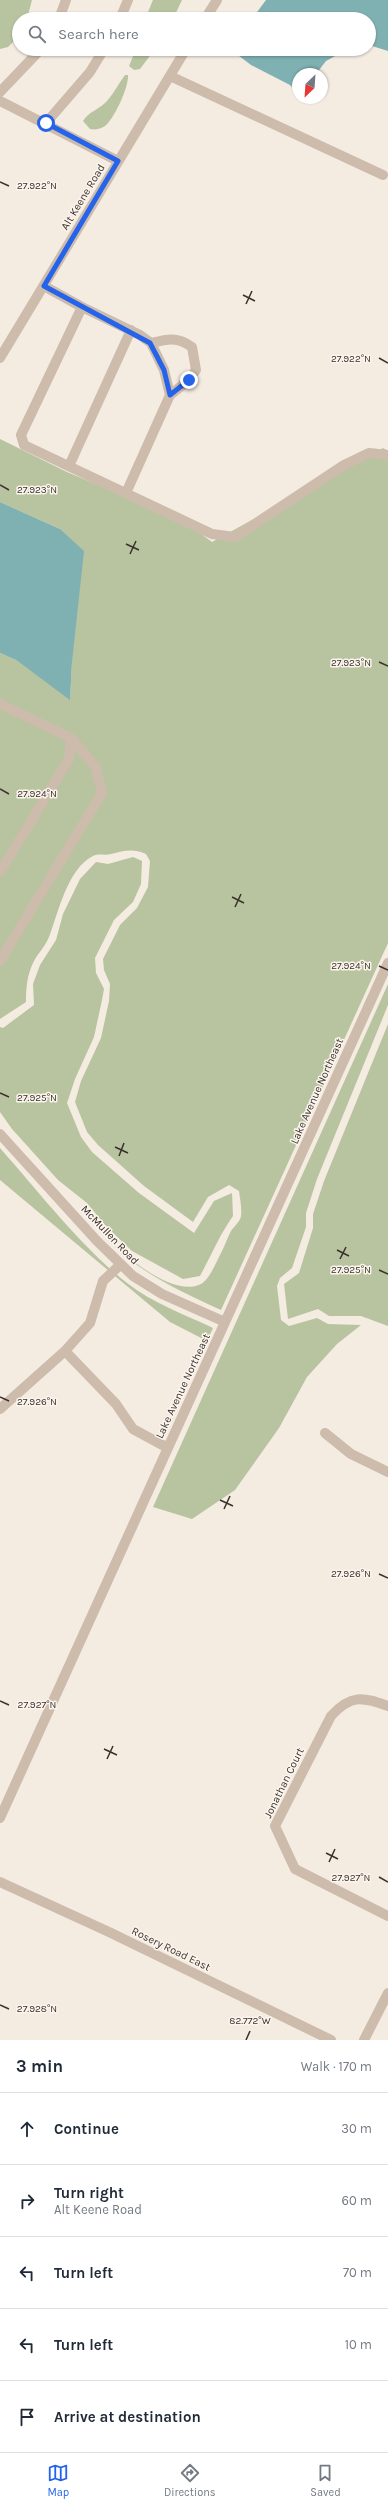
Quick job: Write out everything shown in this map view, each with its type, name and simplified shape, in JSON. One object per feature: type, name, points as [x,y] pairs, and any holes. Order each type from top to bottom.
[{"type":"street","points":[[62,12],[66,0]]},
{"type":"street","points":[[123,12],[128,0]]},
{"type":"street","points":[[209,12],[216,0]]},
{"type":"street","points":[[0,92],[34,56]]},
{"type":"street","points":[[46,123],[90,72],[100,56]]},
{"type":"street","name":"Alt Keene Road","points":[[0,358],[182,56]]},
{"type":"street","points":[[170,76],[383,175]]},
{"type":"street","points":[[0,101],[46,123],[118,161]]},
{"type":"street","points":[[44,286],[131,330],[150,343],[164,370],[170,395]]},
{"type":"street","points":[[82,306],[21,435],[24,445],[212,534],[235,537],[344,465],[369,453],[388,455]]},
{"type":"street","points":[[69,466],[131,330]]},
{"type":"street","points":[[126,493],[170,395],[189,380],[196,370],[192,347],[183,340],[171,338],[150,343]]},
{"type":"street","points":[[0,704],[71,738],[95,766],[102,793],[0,961]]},
{"type":"street","points":[[0,872],[69,759],[71,738]]},
{"type":"street","name":"Lake Avenue Northeast","points":[[0,1818],[388,963]]},
{"type":"street","name":"McMullen Road","points":[[0,1134],[120,1265],[162,1294],[225,1322]]},
{"type":"street","points":[[0,1409],[65,1351],[90,1323],[103,1281],[120,1265]]},
{"type":"street","points":[[65,1351],[116,1404],[133,1429],[168,1448]]},
{"type":"street","points":[[325,1433],[351,1454],[388,1472]]},
{"type":"street","name":"Jonathan Court","points":[[388,1706],[364,1697],[340,1706],[331,1716],[276,1826],[295,1869],[388,1916]]},
{"type":"street","name":"Rosery Road East","points":[[0,1882],[109,1932],[331,2040]]},
{"type":"street","points":[[364,2040],[388,1993]]},
{"type":"green space","points":[[0,0],[32,0],[29,12],[12,12],[12,43],[8,47],[0,49]]},
{"type":"green space","points":[[153,0],[182,0],[176,12],[148,12]]},
{"type":"green space","points":[[133,56],[150,56],[140,69],[134,70],[129,66]]},
{"type":"green space","points":[[125,75],[128,75],[126,87],[113,117],[105,126],[98,129],[90,129],[83,121],[88,115],[107,101]]},
{"type":"green space","points":[[0,439],[67,472],[184,521],[212,542],[383,448],[388,451],[388,943],[221,1310],[162,1281],[134,1263],[108,1240],[139,1265],[165,1281],[190,1287],[201,1284],[210,1274],[231,1231],[241,1216],[239,1191],[229,1185],[208,1197],[193,1222],[144,1186],[98,1145],[87,1132],[75,1102],[81,1081],[101,1038],[109,1001],[110,984],[104,970],[103,959],[120,925],[137,908],[148,887],[150,861],[146,854],[136,851],[124,851],[109,855],[95,855],[84,862],[76,871],[60,905],[49,937],[29,973],[26,1002],[0,1019],[0,653],[16,660],[70,699],[72,662],[60,529],[0,502]]},
{"type":"green space","points":[[133,857],[142,861],[141,884],[133,902],[114,920],[95,958],[96,973],[104,989],[102,1000],[94,1037],[75,1079],[67,1103],[81,1137],[92,1152],[139,1193],[194,1233],[214,1201],[232,1193],[233,1216],[200,1276],[183,1279],[132,1251],[106,1226],[87,1203],[58,1180],[12,1129],[0,1112],[0,1027],[3,1028],[34,1005],[33,984],[40,965],[56,940],[63,914],[80,879],[96,862],[108,864]]},
{"type":"green space","points":[[388,984],[388,1005],[317,1179],[306,1213],[306,1227],[292,1268],[280,1278],[277,1286],[281,1320],[289,1326],[317,1318],[328,1324],[361,1325],[337,1344],[307,1377],[279,1428],[235,1490],[192,1519],[153,1507]]},
{"type":"green space","points":[[388,1024],[388,1326],[361,1316],[329,1316],[318,1309],[288,1319],[284,1284],[299,1273],[313,1228],[313,1214],[324,1181]]},
{"type":"green space","points":[[0,1148],[77,1236],[110,1269],[127,1283],[147,1296],[168,1308],[213,1328],[207,1341],[170,1322],[0,1180]]},
{"type":"water","points":[[266,0],[388,0],[388,51],[376,47],[376,12],[257,12]]},
{"type":"water","points":[[239,56],[335,56],[326,61],[321,68],[292,68],[292,87],[251,65]]},
{"type":"water","points":[[0,502],[60,529],[84,551],[72,662],[70,700],[16,660],[0,653]]},
{"type":"route","points":[[46,123],[118,161],[44,286],[140,335],[150,343],[156,350],[164,370],[170,395],[189,380]]}]
